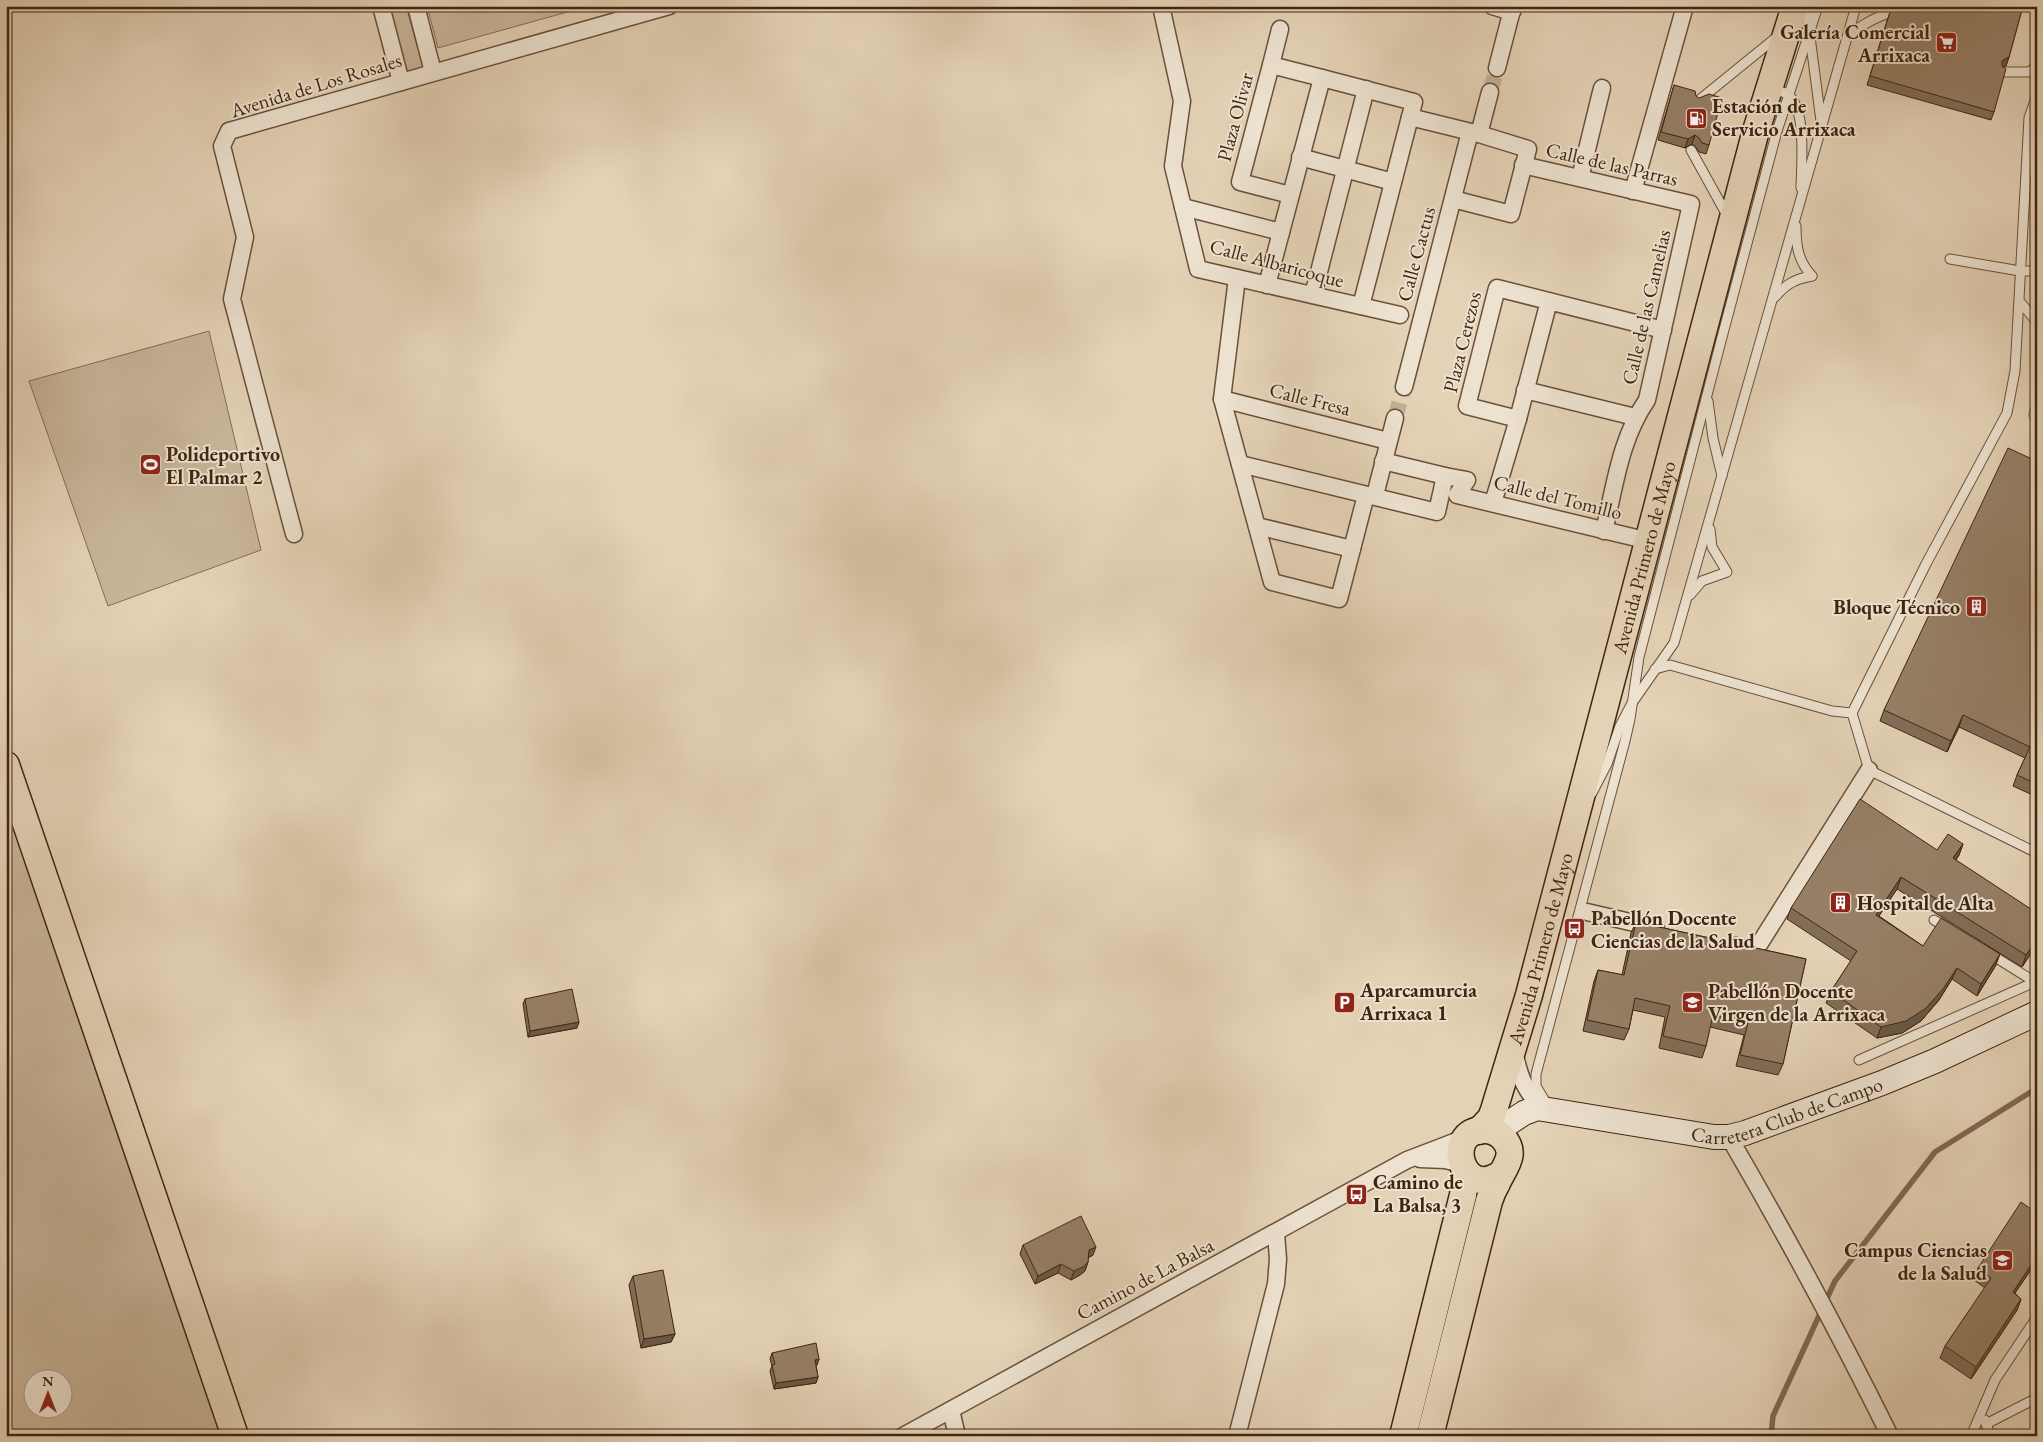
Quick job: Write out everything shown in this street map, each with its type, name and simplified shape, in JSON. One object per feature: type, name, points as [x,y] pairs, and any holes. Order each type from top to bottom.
[{"type":"main road","name":"Avenida Primero de Mayo","points":[[1493,1137],[1514,1041],[1531,988],[1732,225],[1777,96],[1779,54],[1806,19]]},
{"type":"main road","points":[[6,765],[235,1436]]},
{"type":"main road","points":[[1464,1168],[1477,1179],[1484,1180],[1497,1177],[1493,1137]]},
{"type":"main road","points":[[1403,1436],[1463,1195],[1464,1168],[1461,1147],[1493,1137]]},
{"type":"main road","points":[[1435,1429],[1489,1201],[1493,1137]]},
{"type":"street","points":[[381,6],[401,82]]},
{"type":"street","points":[[416,6],[433,72]]},
{"type":"street","name":"Avenida de Los Rosales","points":[[294,534],[232,299],[245,238],[222,146],[229,131],[669,6]]},
{"type":"street","name":"Calle Albaricoque","points":[[1160,6],[1182,101],[1173,166],[1198,269],[1400,315]]},
{"type":"street","points":[[1492,6],[1513,9],[1497,68]]},
{"type":"street","points":[[1633,191],[1685,6]]},
{"type":"street","points":[[1271,65],[1280,29]]},
{"type":"street","name":"Plaza Olivar","points":[[1290,195],[1240,182],[1271,65],[1414,102],[1410,117]]},
{"type":"street","points":[[1267,284],[1322,78]]},
{"type":"street","points":[[1580,178],[1602,88]]},
{"type":"street","points":[[1313,295],[1366,89]]},
{"type":"street","name":"Calle Cactus","points":[[1404,387],[1452,199],[1490,92]]},
{"type":"street","points":[[1361,306],[1410,117],[1528,149],[1511,214],[1452,199]]},
{"type":"street","points":[[1300,157],[1393,182]]},
{"type":"street","name":"Calle de las Parras","points":[[1523,165],[1691,204]]},
{"type":"street","name":"Calle de las Camelias","points":[[1604,531],[1627,436],[1635,417],[1647,400],[1691,204]]},
{"type":"street","points":[[1183,207],[1281,232]]},
{"type":"street","points":[[1237,278],[1222,399],[1272,582],[1339,598],[1352,549],[1395,418]]},
{"type":"street","name":"Plaza Cerezos","points":[[1518,419],[1467,406],[1497,288],[1548,301]]},
{"type":"street","points":[[1493,503],[1518,419],[1548,301],[1663,330]]},
{"type":"street","points":[[1525,390],[1635,417]]},
{"type":"street","name":"Calle Fresa","points":[[1222,399],[1388,441]]},
{"type":"street","points":[[1240,464],[1437,512],[1445,476],[1382,461]]},
{"type":"street","name":"Calle del Tomillo","points":[[1445,476],[1467,480],[1457,496],[1649,541]]},
{"type":"street","points":[[1257,526],[1352,549]]},
{"type":"street","points":[[1718,942],[1755,951],[1869,770]]},
{"type":"street","points":[[1587,912],[1671,931]]},
{"type":"street","name":"Carretera Club de Campo","points":[[1545,1112],[1714,1137],[1730,1137],[1882,1083],[1935,1061],[2037,1013]]},
{"type":"street","points":[[1493,1137],[1516,1128],[1545,1112],[1533,1099],[1523,1083],[1516,1061],[1514,1041]]},
{"type":"street","name":"Camino de La Balsa","points":[[903,1436],[1408,1160],[1493,1137]]},
{"type":"street","points":[[1730,1137],[1793,1248],[1890,1436]]},
{"type":"street","name":"Camino de La Balsa","points":[[1408,1160],[1436,1159],[1464,1168]]},
{"type":"street","points":[[1237,1436],[1276,1284],[1278,1259],[1276,1233]]},
{"type":"street","points":[[951,1410],[957,1436]]},
{"type":"lane","points":[[1806,6],[1806,19],[1822,126]]},
{"type":"lane","points":[[1575,820],[1600,781],[1616,733],[1632,703],[1673,645],[1856,6]]},
{"type":"lane","points":[[1847,37],[1859,26],[1889,14],[1883,6]]},
{"type":"lane","points":[[1545,1112],[1552,1108],[1544,1100],[1536,1086],[1536,1074],[1621,755],[1632,703],[1640,650],[1707,395],[1777,96],[1806,19]]},
{"type":"lane","points":[[1698,101],[1806,19]]},
{"type":"lane","points":[[2004,72],[2029,72],[2037,66]]},
{"type":"lane","points":[[2037,95],[2029,118],[2015,371],[2007,413],[1926,564],[1852,713],[1869,770],[2037,852]]},
{"type":"lane","points":[[1777,96],[1794,98],[1799,114],[1801,199]]},
{"type":"lane","points":[[1691,150],[1732,225]]},
{"type":"lane","points":[[1773,299],[1785,286],[1796,278],[1812,276],[1802,265],[1797,242],[1796,216]]},
{"type":"lane","points":[[1950,259],[2020,272],[2037,272]]},
{"type":"lane","points":[[2020,302],[2037,322]]},
{"type":"lane","points":[[1702,340],[1713,438],[1722,477]]},
{"type":"lane","points":[[2037,405],[2034,415],[2037,422]]},
{"type":"lane","points":[[1686,604],[1692,592],[1702,581],[1727,572],[1712,547],[1710,533],[1711,516]]},
{"type":"lane","points":[[1673,645],[1674,660],[1678,667]]},
{"type":"lane","points":[[1655,669],[1670,665],[1832,711],[1852,713]]},
{"type":"lane","points":[[1934,920],[1959,935]]},
{"type":"lane","points":[[1976,946],[2036,981]]},
{"type":"lane","points":[[1860,1060],[2036,981]]},
{"type":"lane","points":[[1972,1436],[1995,1380],[2037,1317]]},
{"type":"lane","points":[[1986,1424],[2037,1398]]},
{"type":"lane","points":[[1982,1411],[1990,1436]]},
{"type":"shaded area","points":[[388,6],[406,6],[423,67],[405,72]]},
{"type":"shaded area","points":[[427,6],[589,6],[438,48]]},
{"type":"shaded area","name":"Polideportivo El Palmar 2","points":[[209,331],[261,550],[108,606],[29,381]]},
{"type":"shaded area","points":[[6,798],[234,1436],[6,1436]]},
{"type":"building","name":"Galería Comercial Arrixaca","points":[[1898,6],[2023,6],[2009,57],[2002,61],[2002,66],[2006,69],[1994,112],[1870,76],[1890,12]]},
{"type":"building","points":[[1674,85],[1695,91],[1696,96],[1699,98],[1709,94],[1722,98],[1709,145],[1702,143],[1695,135],[1688,139],[1661,132]]},
{"type":"building","name":"Bloque Técnico","points":[[2008,448],[2032,459],[2037,448],[2037,784],[2017,775],[2030,747],[1963,715],[1951,741],[1884,710]]},
{"type":"building","points":[[1860,799],[1937,850],[1948,834],[1963,844],[1953,858],[2037,913],[2037,939],[2026,955],[1901,877],[1876,915],[1923,946],[1941,918],[2000,954],[1981,984],[1957,968],[1943,989],[1925,1009],[1906,1021],[1881,1027],[1831,991],[1857,951],[1791,908]]},
{"type":"building","name":"Pabellón Docente Virgen de la Arrixaca","points":[[1636,922],[1806,959],[1783,1064],[1740,1055],[1748,1023],[1713,1015],[1706,1046],[1663,1036],[1670,1006],[1635,998],[1629,1029],[1587,1020],[1598,970],[1624,975]]},
{"type":"building","points":[[572,989],[579,1022],[530,1031],[525,999]]},
{"type":"building","points":[[2021,1202],[2037,1213],[2037,1256],[2013,1292],[2021,1299],[1976,1367],[1945,1346],[1991,1278],[1978,1268]]},
{"type":"building","points":[[1081,1216],[1096,1247],[1089,1250],[1088,1262],[1083,1267],[1074,1271],[1061,1264],[1038,1276],[1023,1245]]},
{"type":"building","points":[[663,1270],[675,1334],[644,1339],[633,1276]]},
{"type":"building","points":[[816,1343],[819,1359],[815,1360],[818,1377],[776,1383],[772,1365],[775,1364],[772,1353]]},
{"type":"waterway","points":[[1771,1436],[1773,1416],[1835,1281],[1935,1152],[2037,1088]]},
{"type":"tunnel","points":[[1490,92],[1497,68]]},
{"type":"tunnel","points":[[1395,418],[1404,387]]},
{"type":"place","name":"Galería Comercial Arrixaca","points":[[1946,43]]},
{"type":"place","name":"Estación de Servicio Arrixaca","points":[[1696,118]]},
{"type":"place","name":"Polideportivo El Palmar 2","points":[[150,465]]},
{"type":"place","name":"Bloque Técnico","points":[[1976,607]]},
{"type":"place","name":"Hospital de Alta","points":[[1841,903]]},
{"type":"place","name":"Pabellón Docente Ciencias de la Salud","points":[[1575,929]]},
{"type":"place","name":"Aparcamurcia Arrixaca 1","points":[[1344,1002]]},
{"type":"place","name":"Pabellón Docente Virgen de la Arrixaca","points":[[1692,1003]]},
{"type":"place","name":"Camino de La Balsa, 3","points":[[1357,1194]]},
{"type":"place","name":"Campus Ciencias de la Salud","points":[[2003,1261]]}]
